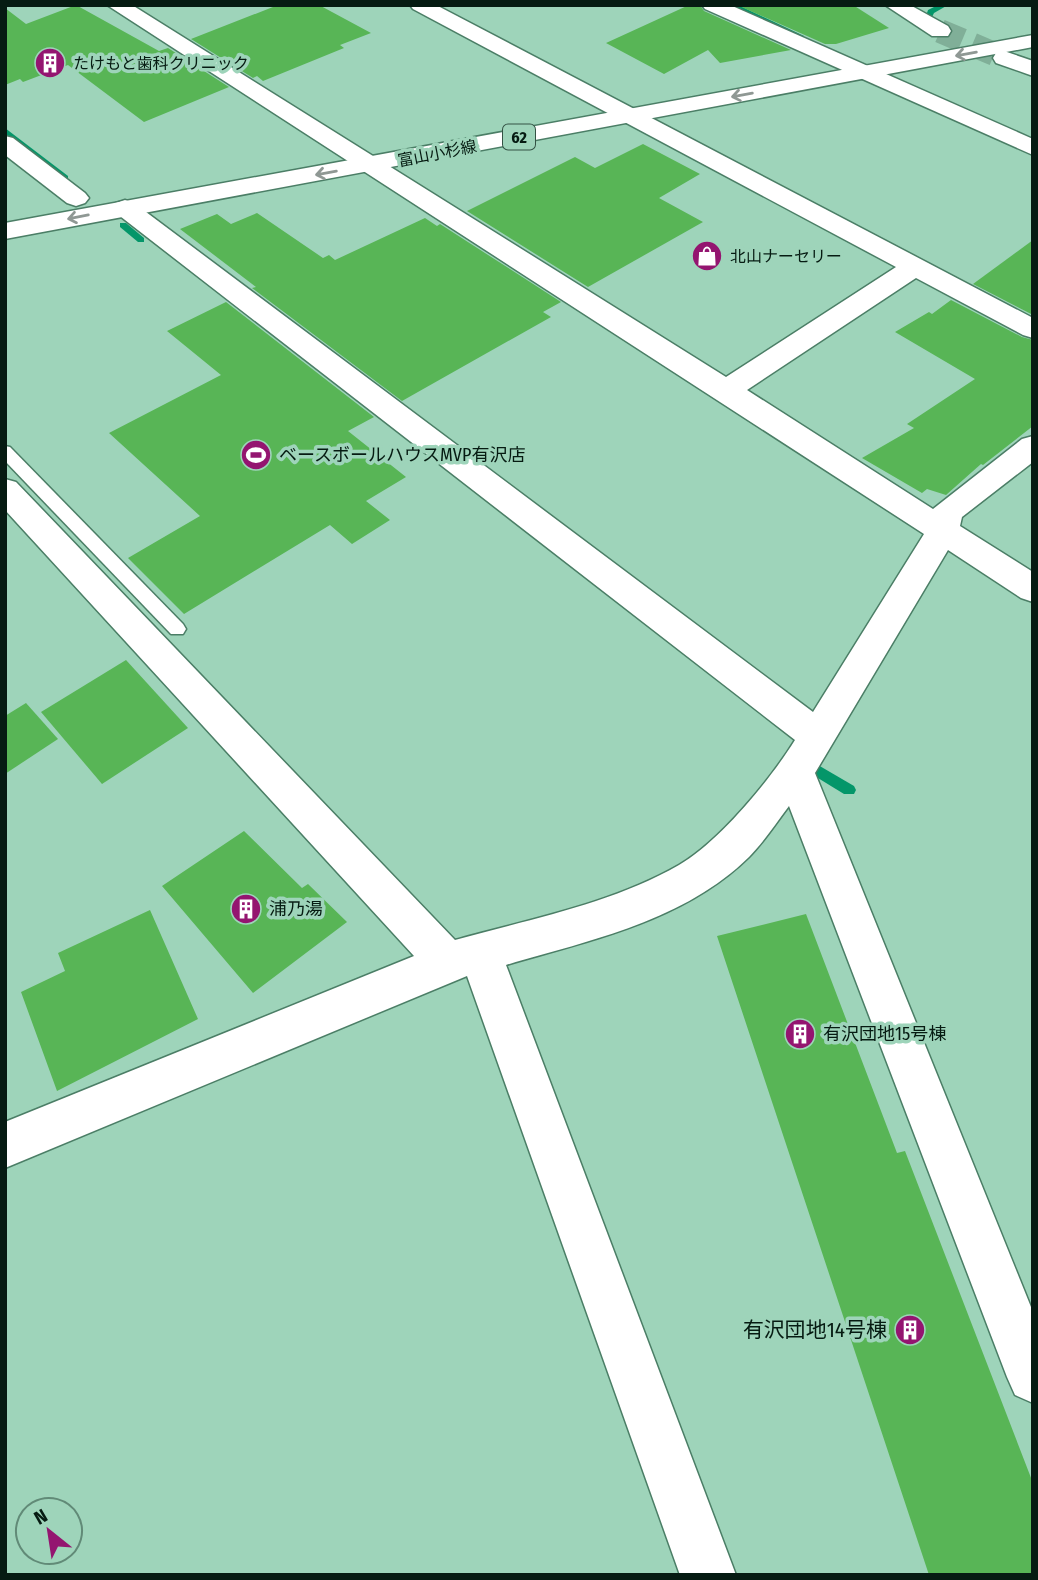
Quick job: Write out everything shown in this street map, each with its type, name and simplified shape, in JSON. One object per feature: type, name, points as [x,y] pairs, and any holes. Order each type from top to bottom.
[{"type":"street","points":[[117,5],[726,390],[1033,589]]},
{"type":"street","points":[[420,5],[1033,329]]},
{"type":"street","points":[[712,5],[1033,148]]},
{"type":"street","points":[[895,5],[940,31]]},
{"type":"street","name":"富山小杉線","points":[[5,211],[346,151],[602,101],[1033,23]]},
{"type":"street","name":"富山小杉線","points":[[5,231],[370,166],[1033,41]]},
{"type":"street","points":[[1004,58],[1033,69]]},
{"type":"street","points":[[5,143],[76,198]]},
{"type":"street","points":[[125,208],[806,753],[1033,1377]]},
{"type":"street","points":[[726,390],[914,267]]},
{"type":"street","points":[[5,1145],[464,957],[627,911],[695,877],[736,844],[806,753],[943,531],[947,512],[1033,446]]},
{"type":"street","points":[[5,490],[464,957],[708,1575]]},
{"type":"lane","points":[[5,451],[177,629]]},
{"type":"building","points":[[76,5],[159,51],[168,48],[229,87],[144,122],[68,65],[23,82],[20,79],[5,85],[5,8],[26,24]]},
{"type":"building","points":[[278,5],[319,5],[371,33],[340,45],[344,48],[263,81],[257,76],[253,78],[191,39]]},
{"type":"building","points":[[689,5],[700,5],[704,11],[791,50],[720,63],[708,50],[664,74],[606,43]]},
{"type":"building","points":[[737,5],[853,5],[889,28],[836,44],[825,44]]},
{"type":"building","points":[[643,144],[700,174],[659,198],[703,222],[588,287],[467,211],[575,157],[595,168]]},
{"type":"building","points":[[257,213],[323,258],[329,255],[335,260],[425,218],[437,226],[440,224],[561,302],[543,312],[551,317],[402,401],[252,288],[256,287],[180,229],[217,214],[231,224]]},
{"type":"building","points":[[1033,240],[1033,315],[973,284]]},
{"type":"building","points":[[951,300],[1022,337],[1033,340],[1033,426],[981,464],[946,495],[927,489],[922,493],[862,458],[914,428],[907,424],[975,379],[895,332],[929,312],[932,314]]},
{"type":"building","name":"ベースボールハウスMVP有沢店","points":[[226,302],[374,417],[348,431],[406,477],[366,501],[390,520],[352,544],[330,525],[184,614],[128,558],[200,516],[109,433],[221,375],[167,331]]},
{"type":"building","points":[[126,660],[188,728],[102,784],[41,712]]},
{"type":"building","points":[[26,703],[58,739],[5,774],[5,716]]},
{"type":"building","name":"浦乃湯","points":[[244,831],[302,888],[308,884],[347,922],[253,993],[162,886]]},
{"type":"building","points":[[150,910],[198,1019],[57,1091],[21,992],[65,971],[58,953]]},
{"type":"building","name":"有沢団地14号棟","points":[[806,914],[897,1153],[905,1151],[1033,1483],[1033,1575],[929,1575],[717,936]]},
{"type":"waterway","points":[[731,5],[800,36]]},
{"type":"waterway","points":[[928,17],[931,12],[944,5]]},
{"type":"waterway","points":[[5,131],[65,178]]},
{"type":"waterway","points":[[123,225],[141,240]]},
{"type":"waterway","points":[[818,771],[849,790]]},
{"type":"tunnel","points":[[940,31],[1004,58]]},
{"type":"place","name":"たけもと歯科クリニック","points":[[50,63]]},
{"type":"place","name":"北山ナーセリー","points":[[707,256]]},
{"type":"place","name":"ベースボールハウスMVP有沢店","points":[[256,455]]},
{"type":"place","name":"浦乃湯","points":[[246,909]]},
{"type":"place","name":"有沢団地15号棟","points":[[800,1034]]},
{"type":"place","name":"有沢団地14号棟","points":[[910,1330]]}]
